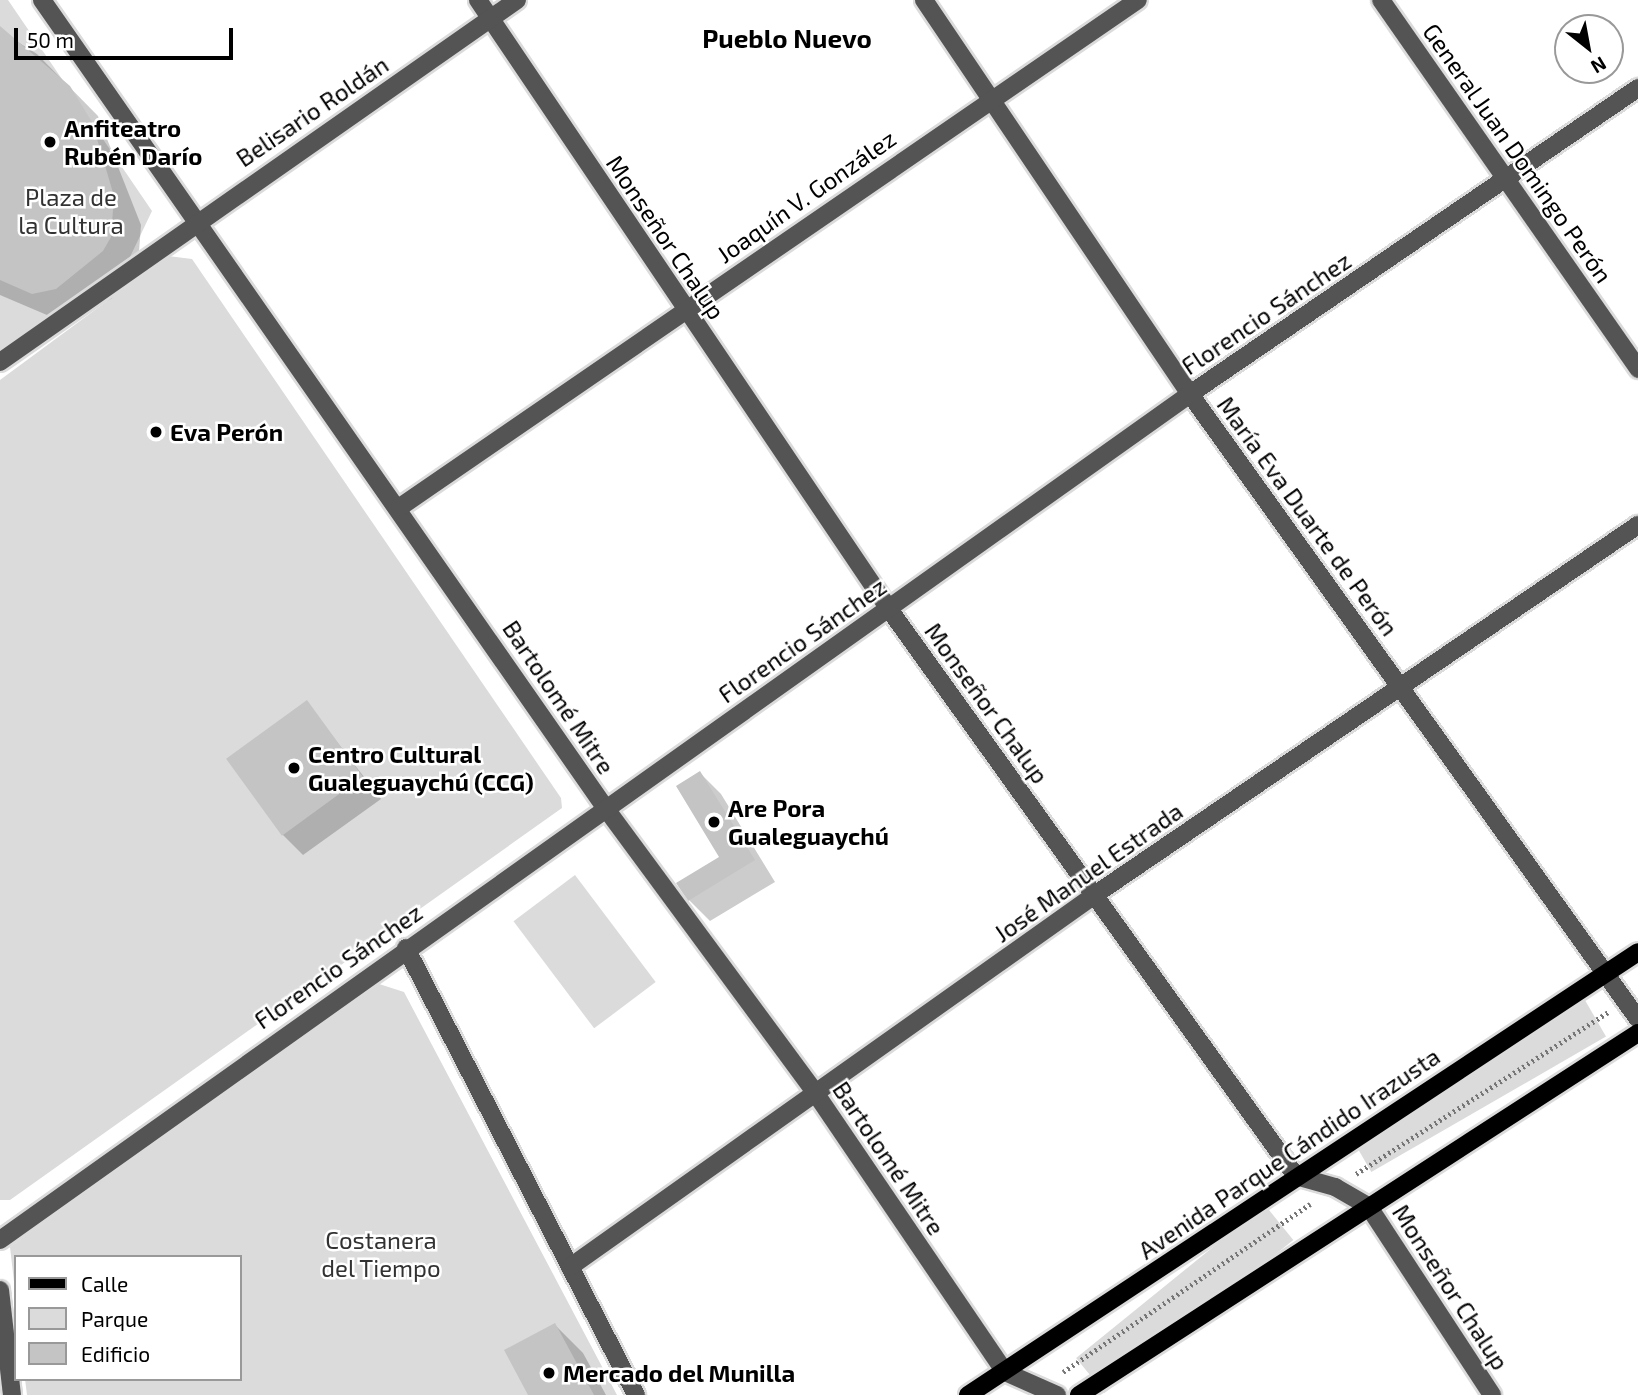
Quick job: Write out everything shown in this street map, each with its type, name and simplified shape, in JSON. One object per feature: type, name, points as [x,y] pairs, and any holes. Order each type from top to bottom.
[{"type":"main road","name":"Avenida Parque Cándido Irazusta","points":[[968,1395],[1638,953]]},
{"type":"main road","points":[[1079,1395],[1638,1033]]},
{"type":"street","name":"Bartolomé Mitre","points":[[42,0],[400,507],[604,806],[816,1094],[1004,1372]]},
{"type":"street","name":"Monseñor Chalup","points":[[478,0],[889,609],[1096,894],[1296,1177],[1335,1186],[1369,1207],[1492,1395]]},
{"type":"street","name":"Belisario Roldán","points":[[0,362],[197,219],[517,0]]},
{"type":"street","name":"María Eva Duarte de Perón","points":[[924,0],[1190,394],[1638,1019]]},
{"type":"street","name":"Joaquín V. González","points":[[400,507],[1138,0]]},
{"type":"street","name":"General Juan Domingo Perón","points":[[1381,0],[1510,178],[1638,369]]},
{"type":"street","name":"Florencio Sánchez","points":[[0,1240],[604,806],[889,609],[1190,394],[1510,178],[1638,88]]},
{"type":"street","name":"José Manuel Estrada","points":[[570,1267],[1096,894],[1403,688],[1638,525]]},
{"type":"street","points":[[406,948],[636,1395]]},
{"type":"street","points":[[0,1290],[12,1395]]},
{"type":"street","points":[[1004,1372],[1057,1395]]},
{"type":"green space","name":"Plaza de la Cultura","points":[[0,0],[8,0],[152,211],[130,257],[0,349]]},
{"type":"green space","points":[[168,256],[192,259],[561,798],[562,808],[10,1200],[0,1200],[0,380]]},
{"type":"green space","points":[[575,875],[656,982],[594,1028],[514,921]]},
{"type":"green space","name":"Costanera del Tiempo","points":[[376,983],[404,992],[617,1395],[27,1395],[25,1381],[242,1381],[242,1255],[14,1255],[14,1282],[10,1247]]},
{"type":"green space","points":[[1582,995],[1606,1037],[1371,1172],[1347,1130]]},
{"type":"green space","points":[[1265,1205],[1293,1240],[1104,1393],[1076,1358]]},
{"type":"building","name":"Plaza de la Cultura","points":[[0,26],[70,86],[92,122],[114,196],[111,237],[103,251],[56,289],[32,294],[0,280]]},
{"type":"building","name":"Centro Cultural Gualeguaychú (CCG)","points":[[307,700],[363,777],[282,836],[226,759]]},
{"type":"building","name":"Are Pora Gualeguaychú","points":[[700,771],[755,860],[688,901],[676,883],[719,857],[676,786]]},
{"type":"building","name":"Mercado del Munilla","points":[[555,1323],[594,1395],[528,1395],[504,1350]]},
{"type":"place","name":"Anfiteatro Rubén Darío","points":[[50,142]]},
{"type":"place","name":"Eva Perón","points":[[156,432]]},
{"type":"place","name":"Centro Cultural Gualeguaychú (CCG)","points":[[294,768]]},
{"type":"place","name":"Are Pora Gualeguaychú","points":[[714,822]]},
{"type":"place","name":"Mercado del Munilla","points":[[549,1373]]},
{"type":"district","name":"Pueblo Nuevo","points":[[787,38]]}]
